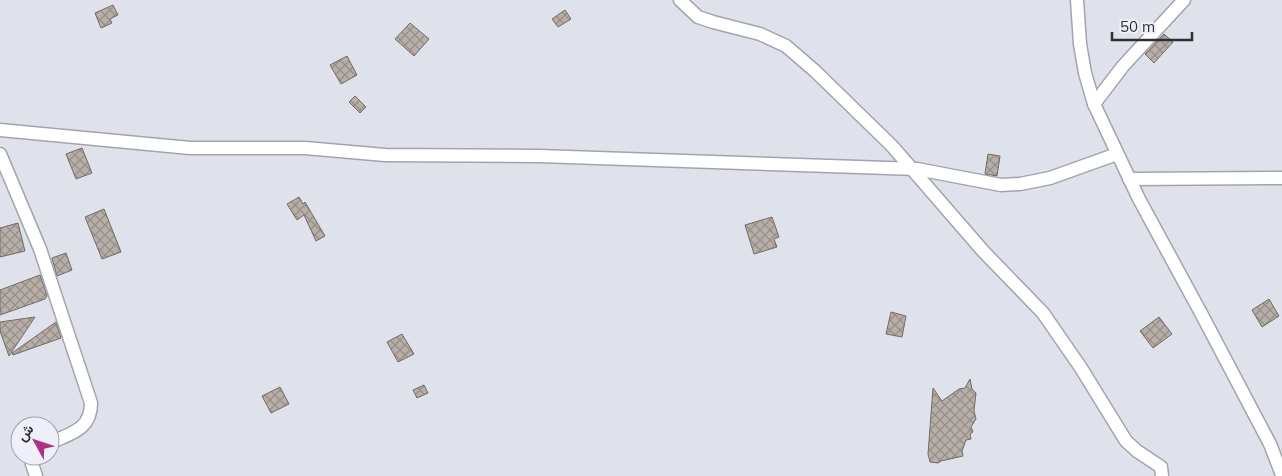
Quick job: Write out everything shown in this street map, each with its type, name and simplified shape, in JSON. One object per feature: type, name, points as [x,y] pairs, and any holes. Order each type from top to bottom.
[{"type":"street","points":[[680,0],[698,17],[760,34],[786,46],[815,71],[892,146],[983,251],[1044,313],[1081,368],[1126,442],[1161,467],[1162,476]]},
{"type":"street","points":[[1077,0],[1080,44],[1085,73],[1094,104],[1116,154],[1270,444],[1282,475]]},
{"type":"street","points":[[1094,104],[1123,66],[1184,0]]},
{"type":"street","points":[[0,130],[190,148],[305,148],[385,155],[539,156],[912,168],[1001,185],[1020,184],[1050,178],[1116,154]]},
{"type":"street","points":[[0,154],[40,250],[91,403],[91,412],[84,425],[60,438]]},
{"type":"street","points":[[1129,179],[1282,178]]},
{"type":"building","points":[[113,5],[118,15],[110,19],[112,23],[101,28],[95,13]]},
{"type":"building","points":[[565,10],[571,19],[558,27],[552,19]]},
{"type":"building","points":[[410,23],[429,39],[414,56],[395,39]]},
{"type":"building","points":[[1164,34],[1173,42],[1154,63],[1145,54]]},
{"type":"building","points":[[347,56],[357,75],[341,84],[330,65]]},
{"type":"building","points":[[355,96],[366,107],[360,113],[349,102]]},
{"type":"building","points":[[82,148],[92,173],[76,179],[66,154]]},
{"type":"building","points":[[988,154],[1000,156],[997,176],[985,174]]},
{"type":"building","points":[[299,197],[303,204],[305,202],[325,236],[316,241],[304,215],[297,220],[287,204]]},
{"type":"building","points":[[104,209],[121,252],[102,259],[85,217]]},
{"type":"building","points":[[772,217],[779,237],[774,239],[777,247],[754,254],[745,225]]},
{"type":"building","points":[[18,223],[25,251],[0,257],[0,228]]},
{"type":"building","points":[[66,253],[72,270],[57,276],[52,258]]},
{"type":"building","points":[[40,275],[47,296],[45,299],[0,315],[0,290]]},
{"type":"building","points":[[1269,299],[1279,316],[1262,327],[1252,310]]},
{"type":"building","points":[[891,312],[906,316],[902,337],[886,334]]},
{"type":"building","points":[[35,317],[9,356],[0,331],[0,322]]},
{"type":"building","points":[[1159,317],[1172,334],[1153,348],[1140,331]]},
{"type":"building","points":[[56,322],[61,338],[13,355],[12,353]]},
{"type":"building","points":[[402,334],[414,354],[398,362],[387,342]]},
{"type":"building","points":[[970,379],[972,389],[976,393],[974,411],[976,419],[971,427],[973,432],[970,434],[971,439],[966,440],[962,451],[963,456],[938,463],[930,462],[928,454],[933,388],[942,401],[959,389],[965,388]]},
{"type":"building","points":[[424,385],[428,393],[417,398],[413,390]]},
{"type":"building","points":[[280,387],[289,404],[271,413],[262,396]]}]
